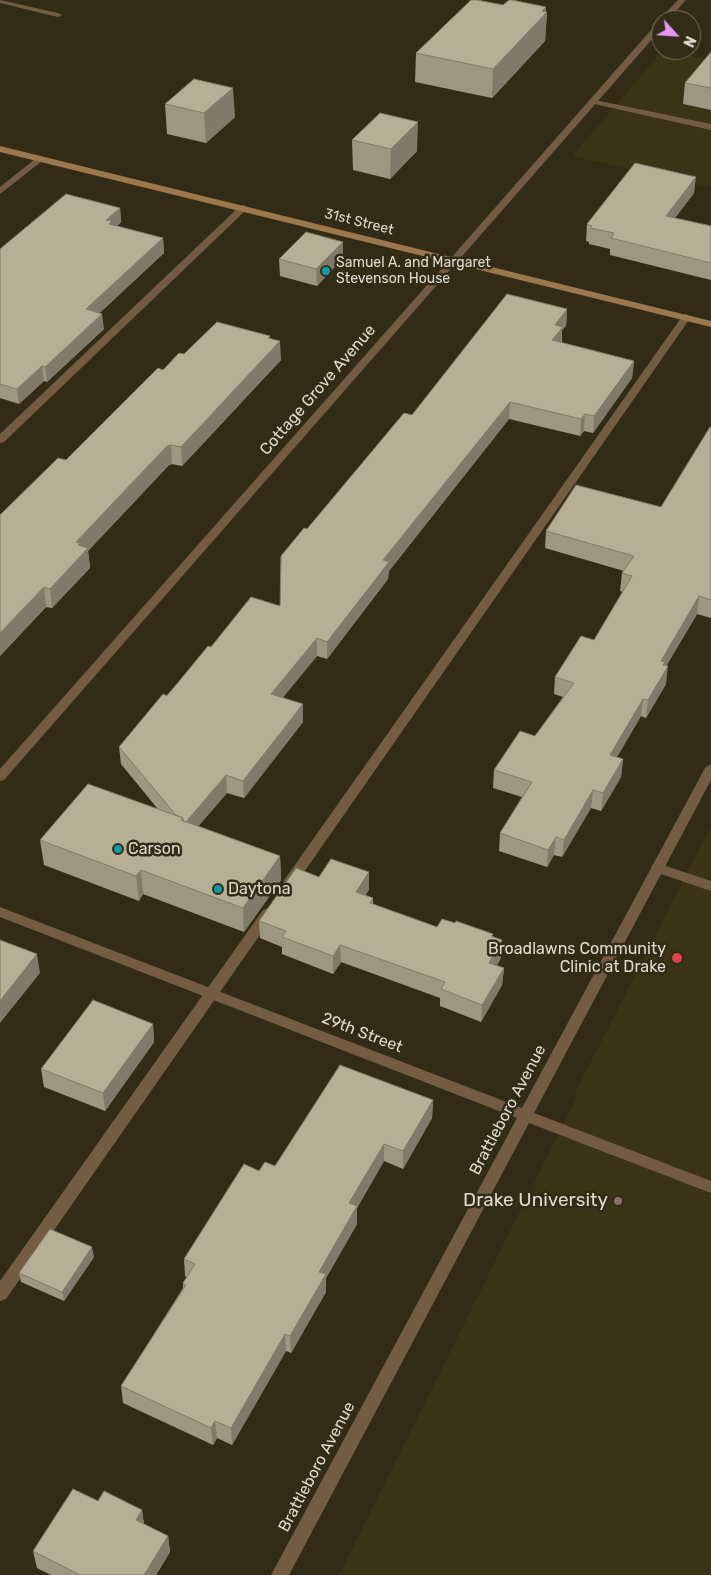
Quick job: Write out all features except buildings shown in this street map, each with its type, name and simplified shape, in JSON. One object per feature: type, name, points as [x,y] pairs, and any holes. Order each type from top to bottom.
[{"type":"main road","name":"31st Street","points":[[0,149],[711,324]]},
{"type":"street","points":[[673,10],[682,0]]},
{"type":"street","points":[[0,1],[58,15]]},
{"type":"street","name":"Cottage Grove Avenue","points":[[0,777],[651,35]]},
{"type":"street","points":[[593,101],[711,127]]},
{"type":"street","points":[[0,191],[39,159]]},
{"type":"street","points":[[0,440],[243,208]]},
{"type":"street","points":[[284,890],[686,317]]},
{"type":"street","name":"Brattleboro Avenue","points":[[280,1575],[711,768]]},
{"type":"street","points":[[657,868],[711,886]]},
{"type":"street","points":[[0,1294],[273,906]]},
{"type":"street","name":"29th Street","points":[[0,912],[711,1187]]},
{"type":"shaded area","points":[[701,58],[711,60],[711,188],[572,156],[654,60],[701,60]]},
{"type":"shaded area","name":"Drake University","points":[[711,826],[711,1575],[339,1575],[576,1099],[576,1091]]},
{"type":"place","name":"Samuel A. and Margaret Stevenson House","points":[[326,271]]},
{"type":"place","name":"Carson","points":[[118,849]]},
{"type":"place","name":"Daytona","points":[[218,889]]},
{"type":"place","name":"Broadlawns Community Clinic at Drake","points":[[677,958]]},
{"type":"place","name":"Drake University","points":[[618,1201]]}]
